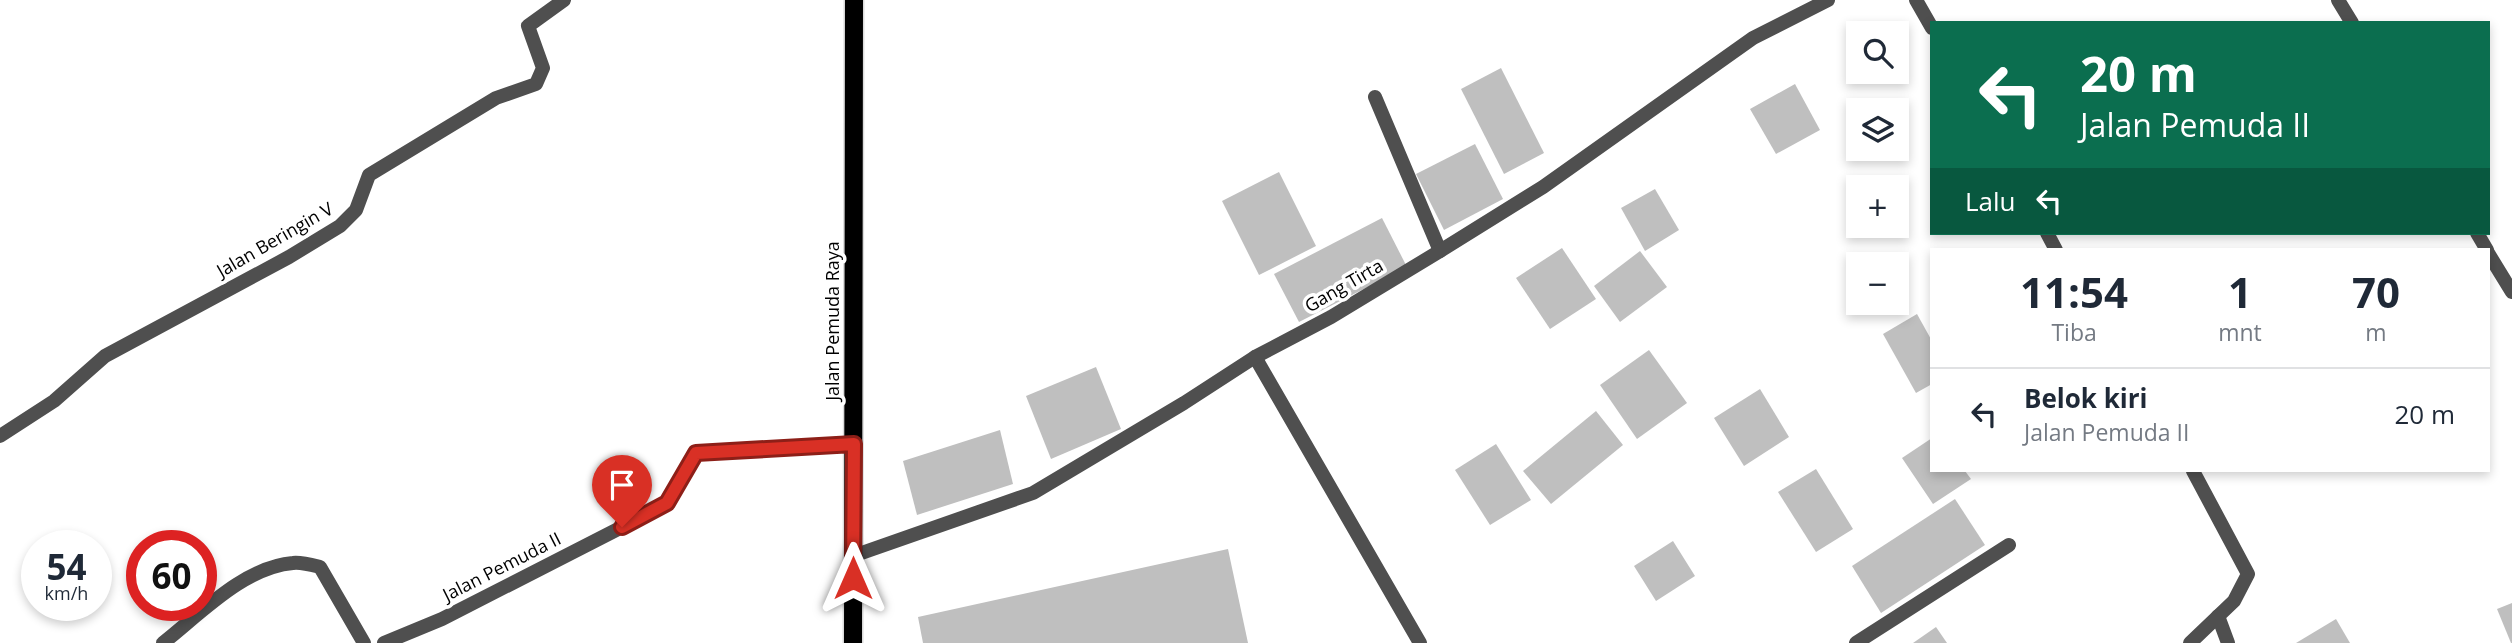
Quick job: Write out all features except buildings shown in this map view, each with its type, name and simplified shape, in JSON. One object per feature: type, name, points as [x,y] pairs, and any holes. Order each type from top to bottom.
[{"type":"main road","name":"Jalan Pemuda Raya","points":[[853,643],[854,0]]},
{"type":"street","name":"Jalan Beringin V","points":[[0,436],[54,401],[117,349],[289,257],[340,226],[356,210],[369,176],[496,98],[536,84],[543,68],[528,26],[531,21],[564,0]]},
{"type":"street","points":[[1916,0],[1930,24]]},
{"type":"street","points":[[2338,0],[2351,21]]},
{"type":"street","name":"Gang Tirta","points":[[853,556],[1033,493],[1184,403],[1255,357],[1331,317],[1543,187],[1753,38],[1820,2]]},
{"type":"street","points":[[1375,97],[1440,251]]},
{"type":"street","points":[[2490,254],[2512,292]]},
{"type":"street","points":[[1255,357],[1420,643]]},
{"type":"street","name":"Jalan Pemuda II","points":[[384,643],[442,619],[667,503],[696,453],[854,444]]},
{"type":"street","points":[[2190,643],[2234,601],[2248,574],[2194,472]]},
{"type":"street","points":[[1856,643],[2009,545]]},
{"type":"street","points":[[163,643],[263,570],[294,563],[320,566],[364,643]]},
{"type":"street","points":[[2218,616],[2228,643]]},
{"type":"route","points":[[622,527],[667,503],[696,453],[854,444],[853,578]]}]
